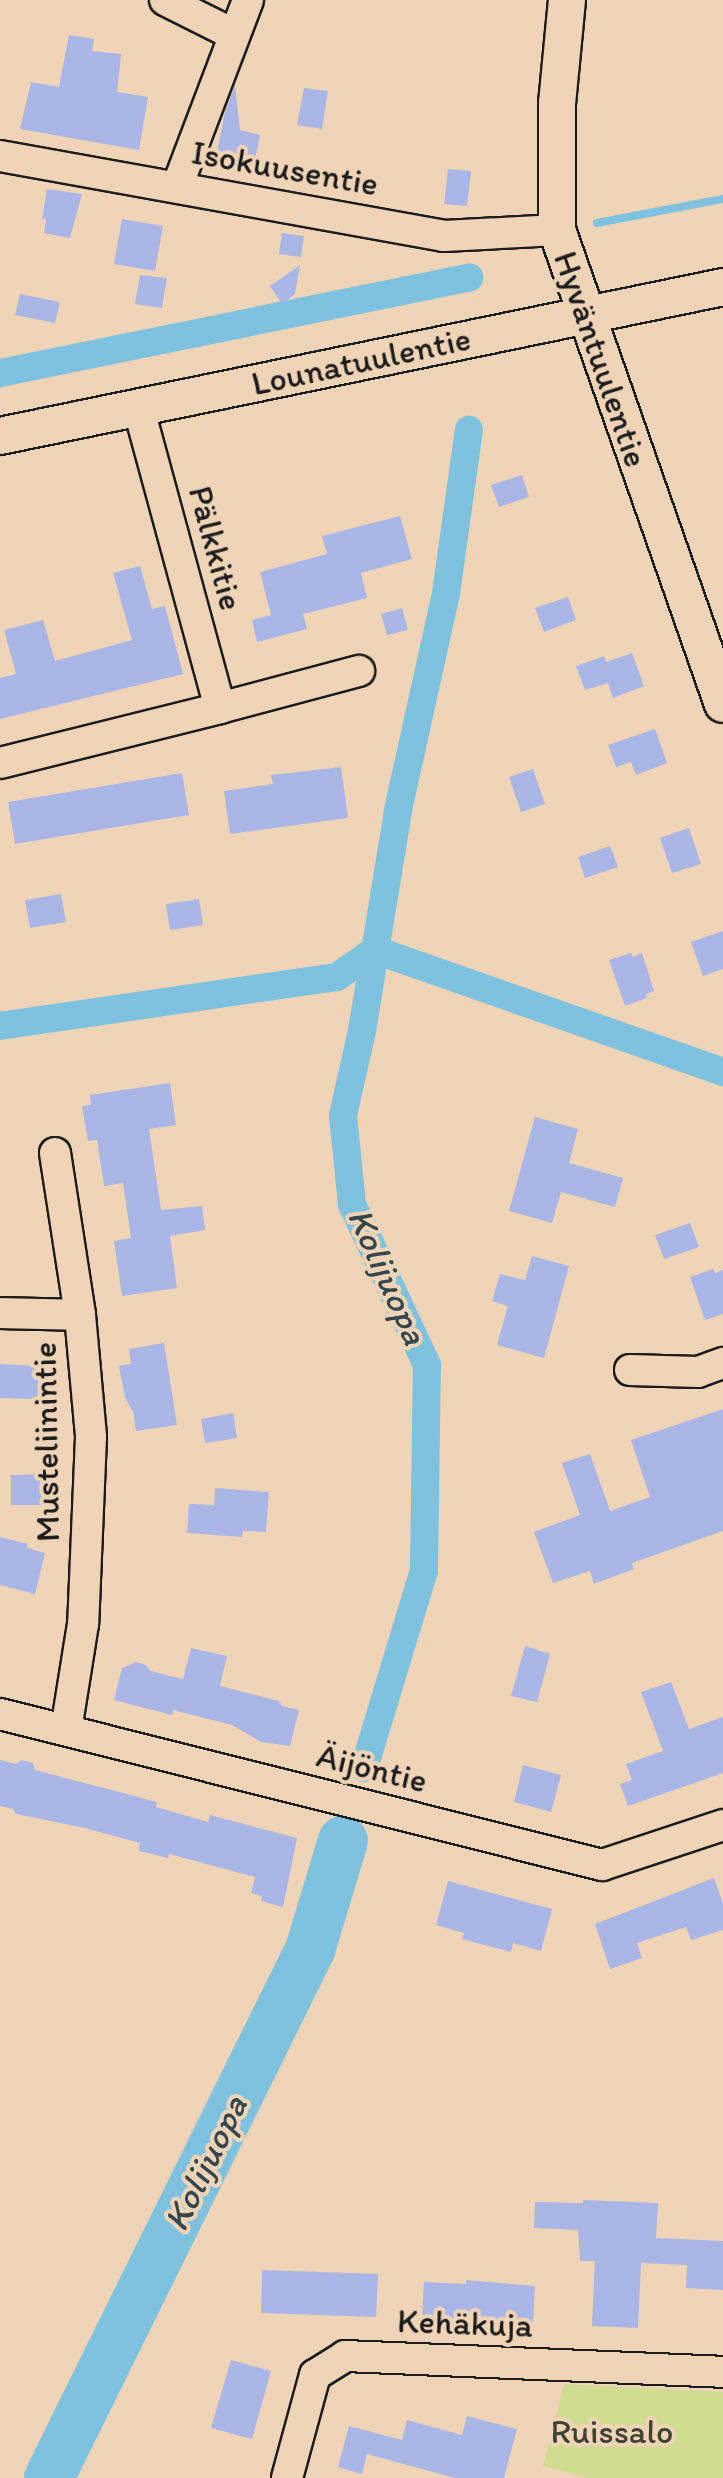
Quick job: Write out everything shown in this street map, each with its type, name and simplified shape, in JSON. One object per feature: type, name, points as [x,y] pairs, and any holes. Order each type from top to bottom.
[{"type":"street","points":[[165,0],[233,34]]},
{"type":"street","points":[[177,187],[248,0]]},
{"type":"street","name":"Hyväntuulentie","points":[[567,0],[557,103],[557,230],[723,704]]},
{"type":"street","name":"Isokuusentie","points":[[0,156],[444,236],[557,230]]},
{"type":"street","name":"Lounatuulentie","points":[[0,436],[723,287]]},
{"type":"street","name":"Pälkkitie","points":[[138,407],[220,708]]},
{"type":"street","points":[[0,763],[359,671]]},
{"type":"street","name":"Musteliinintie","points":[[55,1153],[80,1315],[91,1437],[83,1624],[66,1730]]},
{"type":"street","points":[[0,1313],[80,1315]]},
{"type":"street","points":[[630,1370],[698,1372],[723,1363]]},
{"type":"street","name":"Äijöntie","points":[[0,1714],[602,1865],[723,1825]]},
{"type":"street","name":"Kehäkuja","points":[[287,2478],[315,2375],[345,2356],[723,2372]]},
{"type":"green space","name":"Ruissalo","points":[[564,2384],[723,2392],[723,2478],[588,2478],[543,2466]]},
{"type":"building","points":[[69,35],[94,39],[92,51],[121,54],[117,92],[148,97],[139,150],[20,129],[31,82],[59,87]]},
{"type":"building","points":[[235,85],[240,130],[260,135],[253,169],[215,162],[225,112]]},
{"type":"building","points":[[304,88],[328,91],[322,129],[297,125]]},
{"type":"building","points":[[448,169],[471,171],[467,206],[444,204]]},
{"type":"building","points":[[47,189],[82,194],[70,238],[44,233],[46,219],[42,219]]},
{"type":"building","points":[[122,219],[163,226],[155,271],[114,264]]},
{"type":"building","points":[[282,233],[304,236],[301,257],[279,254]]},
{"type":"building","points":[[300,265],[295,294],[282,304],[270,286]]},
{"type":"building","points":[[140,275],[167,278],[162,308],[135,304]]},
{"type":"building","points":[[20,294],[60,302],[55,323],[15,315]]},
{"type":"building","points":[[522,475],[529,497],[499,507],[491,485]]},
{"type":"building","points":[[400,516],[412,559],[361,573],[367,598],[303,614],[307,629],[257,642],[252,620],[271,615],[260,572],[327,554],[322,536]]},
{"type":"building","points":[[140,566],[152,609],[165,606],[183,674],[0,719],[0,678],[16,674],[4,630],[43,620],[55,661],[132,640],[113,573]]},
{"type":"building","points":[[568,597],[576,620],[544,632],[535,608]]},
{"type":"building","points":[[402,608],[408,630],[387,635],[381,614]]},
{"type":"building","points":[[632,653],[644,686],[613,698],[608,683],[585,690],[576,666],[604,656],[606,662]]},
{"type":"building","points":[[655,729],[667,763],[636,775],[631,762],[616,767],[608,745]]},
{"type":"building","points":[[341,767],[348,818],[230,834],[224,791],[273,784],[271,775]]},
{"type":"building","points":[[533,769],[545,804],[521,812],[509,777]]},
{"type":"building","points":[[182,773],[189,815],[15,844],[8,802]]},
{"type":"building","points":[[689,828],[701,864],[672,873],[660,838]]},
{"type":"building","points":[[610,846],[618,867],[585,878],[578,857]]},
{"type":"building","points":[[61,894],[66,922],[30,928],[25,900]]},
{"type":"building","points":[[199,899],[203,925],[170,930],[166,904]]},
{"type":"building","points":[[723,931],[723,969],[703,976],[691,942]]},
{"type":"building","points":[[631,953],[633,957],[642,953],[654,991],[646,994],[647,998],[625,1006],[609,960]]},
{"type":"building","points":[[170,1083],[176,1125],[149,1129],[161,1210],[202,1206],[205,1230],[170,1236],[177,1288],[122,1296],[114,1241],[131,1238],[123,1183],[104,1186],[97,1140],[88,1141],[82,1106],[91,1105],[90,1095]]},
{"type":"building","points":[[535,1117],[578,1129],[569,1163],[623,1178],[615,1207],[561,1192],[552,1223],[509,1211]]},
{"type":"building","points":[[690,1223],[699,1247],[664,1259],[655,1235]]},
{"type":"building","points":[[532,1256],[569,1266],[544,1358],[497,1345],[508,1306],[492,1301],[500,1274],[525,1280]]},
{"type":"building","points":[[713,1269],[715,1273],[723,1270],[723,1314],[705,1320],[690,1277]]},
{"type":"building","points":[[164,1343],[177,1425],[136,1431],[119,1366],[131,1364],[129,1349]]},
{"type":"building","points":[[0,1364],[38,1366],[38,1399],[0,1398]]},
{"type":"building","points":[[723,1409],[723,1531],[632,1563],[634,1569],[594,1584],[590,1571],[553,1583],[534,1532],[580,1515],[562,1463],[590,1454],[610,1511],[650,1497],[631,1440]]},
{"type":"building","points":[[233,1413],[237,1438],[205,1443],[201,1419]]},
{"type":"building","points":[[50,1474],[50,1505],[11,1505],[11,1475]]},
{"type":"building","points":[[215,1488],[269,1492],[266,1532],[243,1531],[242,1537],[187,1533],[189,1504],[214,1505]]},
{"type":"building","points":[[0,1537],[28,1544],[27,1548],[45,1553],[35,1594],[0,1585]]},
{"type":"building","points":[[525,1646],[550,1654],[537,1702],[511,1696]]},
{"type":"building","points":[[191,1648],[227,1656],[220,1686],[279,1701],[282,1706],[299,1710],[290,1746],[261,1742],[232,1725],[173,1710],[172,1715],[114,1700],[122,1668],[136,1662],[146,1665],[150,1671],[183,1679]]},
{"type":"building","points":[[671,1682],[689,1729],[723,1717],[723,1773],[628,1806],[620,1784],[632,1780],[626,1764],[663,1751],[641,1692]]},
{"type":"building","points":[[0,1760],[16,1764],[22,1760],[33,1763],[35,1770],[157,1802],[156,1807],[208,1822],[210,1815],[297,1838],[283,1907],[261,1901],[262,1896],[251,1893],[255,1877],[169,1854],[168,1858],[139,1851],[140,1843],[16,1814],[13,1809],[0,1806]]},
{"type":"building","points":[[523,1765],[561,1775],[551,1812],[514,1802]]},
{"type":"building","points":[[714,1878],[723,1903],[723,1930],[691,1940],[686,1927],[637,1943],[642,1958],[610,1969],[595,1924]]},
{"type":"building","points":[[448,1881],[552,1909],[541,1951],[513,1943],[511,1952],[462,1939],[464,1933],[436,1925]]},
{"type":"building","points":[[583,2200],[658,2203],[656,2238],[723,2241],[723,2290],[686,2288],[687,2265],[641,2263],[638,2328],[592,2326],[595,2261],[580,2261],[578,2230],[534,2228],[535,2202],[583,2203]]},
{"type":"building","points":[[262,2270],[378,2274],[376,2317],[261,2313]]},
{"type":"building","points":[[466,2280],[535,2286],[533,2323],[422,2317],[424,2282],[466,2284]]},
{"type":"building","points":[[231,2360],[271,2371],[252,2439],[211,2428]]},
{"type":"building","points":[[467,2416],[517,2429],[504,2478],[455,2478],[367,2454],[362,2474],[338,2467],[349,2426],[402,2440],[407,2420],[462,2435]]},
{"type":"waterway","points":[[597,223],[723,199]]},
{"type":"waterway","points":[[0,373],[469,278]]},
{"type":"waterway","name":"Kolijuopa","points":[[364,1768],[424,1571],[427,1365],[352,1204],[343,1115],[362,1031],[398,810],[446,593],[469,430]]},
{"type":"waterway","points":[[0,1026],[337,977],[375,950],[723,1072]]},
{"type":"waterway","name":"Kolijuopa","points":[[49,2478],[310,1950],[343,1841]]}]
